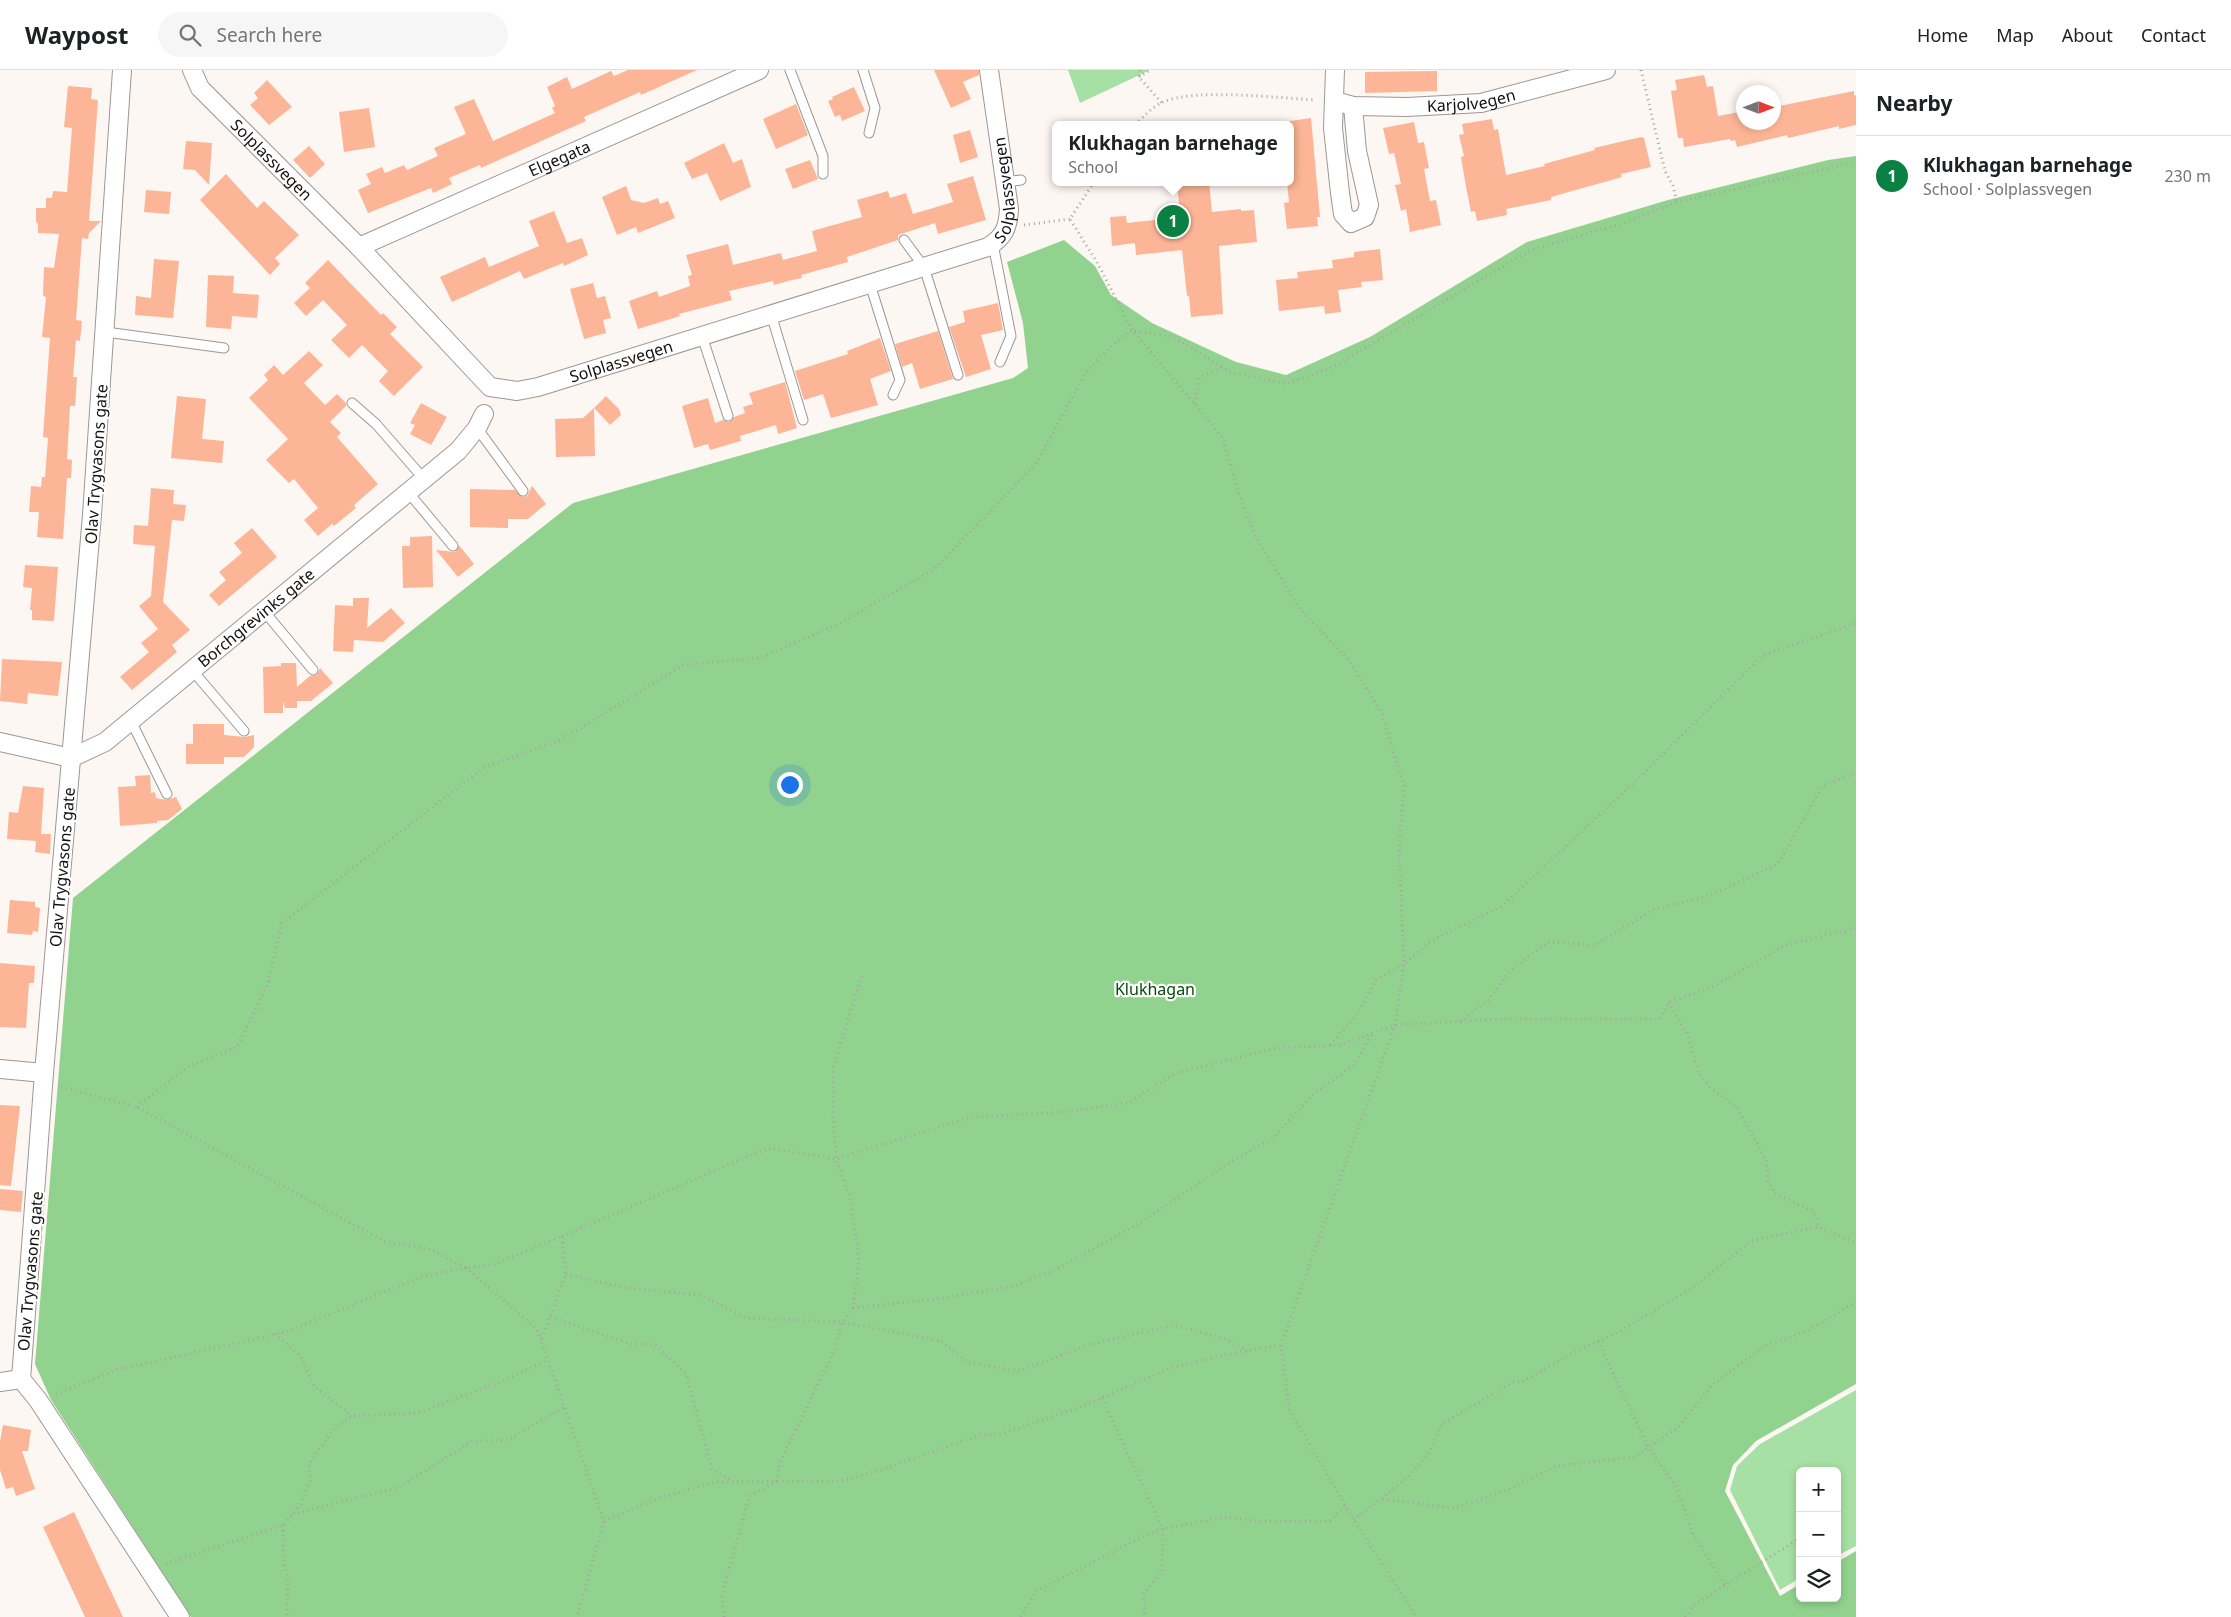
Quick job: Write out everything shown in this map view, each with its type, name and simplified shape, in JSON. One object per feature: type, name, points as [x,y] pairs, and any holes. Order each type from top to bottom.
[{"type":"street","name":"Olav Trygvasons gate","points":[[21,1379],[106,332],[122,70]]},
{"type":"street","name":"Solplassvegen","points":[[192,70],[200,88],[359,247],[490,387],[516,391],[538,387],[993,244],[1005,232],[1009,224],[1013,181],[989,70]]},
{"type":"street","name":"Elgegata","points":[[359,247],[759,70]]},
{"type":"street","points":[[1335,70],[1333,128],[1343,214],[1350,222],[1365,217],[1369,206],[1357,152],[1353,106]]},
{"type":"street","name":"Karjolvegen","points":[[1334,101],[1353,106],[1446,107],[1481,103],[1606,70]]},
{"type":"street","name":"Borchgrevinks gate","points":[[71,758],[105,742],[131,721],[458,451],[480,421]]},
{"type":"street","points":[[0,742],[71,758]]},
{"type":"street","points":[[0,1069],[44,1078]]},
{"type":"street","points":[[0,1382],[21,1379],[38,1400],[180,1617]]},
{"type":"lane","points":[[790,70],[823,156],[823,174]]},
{"type":"lane","points":[[863,70],[875,108],[869,133]]},
{"type":"lane","points":[[904,240],[924,267],[958,375]]},
{"type":"lane","points":[[993,244],[1010,336],[1000,362]]},
{"type":"lane","points":[[870,284],[900,380],[893,395]]},
{"type":"lane","points":[[772,314],[802,420]]},
{"type":"lane","points":[[106,332],[224,348]]},
{"type":"lane","points":[[702,336],[728,416]]},
{"type":"lane","points":[[352,403],[376,424],[424,479]]},
{"type":"lane","points":[[480,421],[523,491]]},
{"type":"lane","points":[[408,492],[453,546]]},
{"type":"lane","points":[[264,611],[313,670]]},
{"type":"lane","points":[[192,670],[244,731]]},
{"type":"lane","points":[[131,721],[166,794]]},
{"type":"path","points":[[1140,70],[1139,77],[1162,103]]},
{"type":"path","points":[[1139,77],[1150,70]]},
{"type":"path","points":[[1641,70],[1665,171],[1673,186],[1677,202]]},
{"type":"path","points":[[1141,121],[1162,103],[1179,98],[1220,95],[1334,101]]},
{"type":"path","points":[[137,1108],[189,1066],[237,1047],[268,983],[282,923],[483,768],[564,739],[682,665],[759,658],[838,625],[933,570],[1036,465],[1086,372],[1118,340],[1132,330],[1173,337],[1231,372],[1286,384],[1331,368],[1531,250],[1621,224],[1677,202],[1856,162]]},
{"type":"path","points":[[1009,224],[1027,225],[1070,219],[1091,186]]},
{"type":"path","points":[[1070,219],[1098,264],[1132,330],[1223,438],[1238,492],[1255,535],[1300,609],[1348,658],[1382,714],[1404,786],[1399,846],[1404,964],[1396,1025],[1281,1345],[1289,1409],[1354,1520],[1416,1617]]},
{"type":"path","points":[[1195,405],[1200,378],[1221,367]]},
{"type":"path","points":[[1330,1046],[1358,1013],[1376,980],[1404,964],[1431,941],[1502,906],[1643,774],[1762,656],[1856,623]]},
{"type":"path","points":[[1460,1022],[1488,1000],[1512,970],[1548,942],[1595,945],[1653,910],[1711,895],[1778,864],[1822,787],[1856,772]]},
{"type":"path","points":[[38,1400],[116,1370],[286,1332],[422,1277],[492,1265],[768,1148],[836,1159],[971,1117],[1068,1112],[1131,1102],[1174,1072],[1278,1048],[1340,1045],[1396,1025],[1497,1019],[1660,1019],[1668,1002],[1711,988],[1786,945],[1856,928]]},
{"type":"path","points":[[724,1617],[722,1595],[749,1497],[776,1482],[781,1460],[835,1349],[842,1322],[853,1308],[859,1260],[850,1198],[836,1159],[833,1114],[833,1068],[863,972]]},
{"type":"path","points":[[1668,1002],[1688,1036],[1699,1074],[1710,1087],[1738,1109],[1767,1162],[1768,1182],[1775,1193],[1814,1212],[1818,1227]]},
{"type":"path","points":[[853,1308],[942,1298],[1014,1286],[1057,1269],[1138,1224],[1224,1166],[1272,1138],[1313,1094],[1354,1065],[1372,1033]]},
{"type":"path","points":[[44,1078],[137,1108],[384,1241],[432,1250],[466,1268],[536,1328],[604,1522],[577,1617]]},
{"type":"path","points":[[1354,1520],[1408,1477],[1428,1454],[1442,1424],[1513,1382],[1522,1382],[1620,1331],[1691,1288],[1751,1241],[1818,1227],[1856,1243]]},
{"type":"path","points":[[541,1340],[566,1274],[562,1236]]},
{"type":"path","points":[[566,1274],[621,1287],[700,1295],[747,1318],[842,1322],[941,1341],[968,1363],[1020,1371],[1088,1345],[1173,1325],[1223,1338],[1247,1351]]},
{"type":"path","points":[[1382,1499],[1455,1508],[1505,1491],[1557,1466],[1635,1457],[1678,1427],[1712,1385],[1765,1346],[1807,1331],[1856,1302]]},
{"type":"path","points":[[550,1317],[631,1344],[654,1344],[686,1374],[712,1469],[732,1482]]},
{"type":"path","points":[[274,1334],[301,1356],[314,1386],[352,1416]]},
{"type":"path","points":[[1598,1341],[1648,1448],[1675,1485],[1694,1536],[1726,1586]]},
{"type":"path","points":[[604,1522],[662,1497],[716,1482],[841,1481],[882,1470],[980,1435],[998,1435],[1102,1398],[1171,1368],[1281,1345]]},
{"type":"path","points":[[148,1570],[283,1525],[300,1504],[310,1482],[308,1464],[333,1430],[352,1416],[418,1413],[510,1378],[548,1360]]},
{"type":"path","points":[[1102,1398],[1163,1530],[1162,1572],[1144,1593],[1145,1617]]},
{"type":"path","points":[[292,1514],[400,1487],[472,1442],[508,1440],[564,1407]]},
{"type":"path","points":[[1021,1617],[1036,1591],[1154,1531],[1224,1517],[1258,1522],[1330,1522],[1346,1504]]},
{"type":"path","points":[[283,1525],[283,1562],[288,1576],[287,1617]]},
{"type":"path","points":[[1685,1617],[1694,1605],[1796,1541]]},
{"type":"green space","points":[[1068,70],[1148,70],[1148,71],[1080,103]]},
{"type":"green space","name":"Klukhagan","points":[[1856,156],[1856,1384],[1756,1441],[1733,1465],[1725,1491],[1780,1596],[1796,1586],[1796,1602],[1841,1602],[1841,1560],[1856,1551],[1856,1617],[191,1617],[51,1400],[35,1364],[73,898],[573,503],[1013,378],[1028,368],[1023,323],[1007,262],[1064,240],[1095,266],[1111,295],[1152,323],[1236,362],[1286,375],[1370,337],[1527,242],[1668,200],[1828,160]]},
{"type":"green space","points":[[1856,1390],[1856,1546],[1841,1554],[1841,1467],[1796,1467],[1796,1580],[1780,1590],[1730,1490],[1737,1466],[1760,1444]]},
{"type":"building","points":[[628,70],[697,70],[641,95],[640,92],[584,117],[586,121],[481,168],[480,165],[449,178],[452,184],[433,193],[431,188],[368,213],[358,190],[371,184],[366,174],[382,167],[385,173],[404,165],[407,170],[438,156],[434,148],[466,134],[454,107],[474,99],[493,141],[555,113],[552,108],[555,106],[547,87],[567,77],[572,89],[611,71],[614,76]]},
{"type":"building","points":[[934,70],[979,70],[979,75],[963,82],[971,99],[951,108]]},
{"type":"building","points":[[1437,71],[1437,91],[1365,93],[1365,72]]},
{"type":"building","points":[[1704,75],[1707,87],[1713,86],[1718,116],[1736,113],[1736,130],[1781,130],[1781,106],[1854,91],[1854,96],[1856,95],[1856,125],[1839,129],[1839,126],[1788,138],[1787,135],[1737,147],[1735,140],[1731,141],[1730,139],[1684,147],[1683,138],[1678,138],[1671,91],[1677,90],[1675,80]]},
{"type":"building","points":[[267,80],[292,107],[269,125],[250,105],[258,98],[254,93]]},
{"type":"building","points":[[68,86],[92,88],[91,99],[98,100],[89,221],[101,221],[89,233],[88,239],[82,238],[76,320],[82,321],[80,341],[76,340],[73,377],[77,377],[75,406],[70,406],[67,459],[72,460],[71,478],[67,478],[63,539],[37,537],[39,512],[29,512],[31,486],[41,487],[42,477],[45,477],[48,438],[43,437],[50,338],[42,337],[46,297],[43,296],[44,267],[54,268],[59,234],[38,233],[36,208],[46,208],[46,198],[52,198],[53,191],[67,192],[72,128],[64,127]]},
{"type":"building","points":[[854,87],[865,111],[842,121],[840,115],[835,117],[828,101],[833,99],[832,97]]},
{"type":"building","points":[[796,104],[808,135],[776,149],[763,119]]},
{"type":"building","points":[[369,108],[375,147],[344,152],[339,112]]},
{"type":"building","points":[[1311,118],[1320,217],[1317,217],[1318,226],[1287,229],[1284,203],[1289,202],[1287,186],[1294,186],[1294,121],[1290,121]]},
{"type":"building","points":[[1492,119],[1494,130],[1498,129],[1506,175],[1545,166],[1544,164],[1595,150],[1594,148],[1641,137],[1644,138],[1651,167],[1621,174],[1622,177],[1551,197],[1551,200],[1506,209],[1507,215],[1477,221],[1475,211],[1471,212],[1461,157],[1464,156],[1459,135],[1464,134],[1462,124]]},
{"type":"building","points":[[1414,122],[1418,143],[1424,142],[1429,168],[1424,169],[1430,201],[1436,200],[1441,225],[1410,232],[1406,209],[1401,211],[1395,185],[1401,184],[1394,153],[1389,154],[1383,128]]},
{"type":"building","points":[[970,130],[978,157],[960,163],[953,135]]},
{"type":"building","points":[[186,141],[212,143],[209,185],[195,170],[183,169]]},
{"type":"building","points":[[724,143],[733,163],[742,159],[751,187],[720,201],[707,173],[692,179],[684,163]]},
{"type":"building","points":[[309,146],[325,164],[310,178],[293,160]]},
{"type":"building","points":[[810,160],[818,179],[793,189],[785,169]]},
{"type":"building","points":[[226,174],[257,208],[264,201],[299,235],[275,258],[280,264],[270,275],[200,200]]},
{"type":"building","points":[[973,176],[986,220],[938,234],[935,223],[898,235],[898,240],[847,257],[848,262],[801,275],[802,278],[774,285],[773,281],[729,291],[732,300],[679,314],[680,316],[638,329],[629,301],[657,291],[659,297],[690,286],[688,276],[692,275],[686,255],[728,244],[733,265],[781,253],[783,260],[817,251],[812,231],[862,217],[857,200],[888,191],[890,198],[906,193],[913,214],[953,202],[947,184]]},
{"type":"building","points":[[626,186],[631,200],[644,203],[658,198],[660,204],[668,201],[675,218],[638,233],[636,227],[617,235],[602,197]]},
{"type":"building","points":[[1177,186],[1209,186],[1212,212],[1241,209],[1241,211],[1254,210],[1257,242],[1219,246],[1223,314],[1191,317],[1182,250],[1136,255],[1135,243],[1112,246],[1110,217],[1126,216],[1127,223],[1164,219],[1163,217],[1180,215]]},
{"type":"building","points":[[146,190],[171,192],[169,214],[144,212]]},
{"type":"building","points":[[554,211],[567,243],[582,238],[588,255],[564,266],[563,263],[524,279],[520,271],[452,302],[440,277],[485,257],[489,267],[539,246],[529,221]]},
{"type":"building","points":[[1380,249],[1383,280],[1361,282],[1362,287],[1338,290],[1341,312],[1325,314],[1324,306],[1279,311],[1276,280],[1298,278],[1297,272],[1333,268],[1332,260],[1354,257],[1354,252]]},
{"type":"building","points":[[154,259],[179,261],[173,318],[135,315],[136,296],[151,298]]},
{"type":"building","points":[[328,260],[381,315],[383,313],[397,327],[390,334],[423,367],[394,396],[379,381],[388,371],[362,345],[349,358],[331,340],[347,325],[323,300],[306,316],[294,303],[310,288],[305,283]]},
{"type":"building","points":[[208,275],[234,276],[233,293],[259,295],[257,318],[232,316],[231,329],[206,327]]},
{"type":"building","points":[[593,283],[597,298],[605,296],[611,318],[603,320],[606,333],[584,339],[570,289]]},
{"type":"building","points":[[998,303],[1003,330],[981,335],[991,369],[966,377],[949,327],[965,322],[963,311]]},
{"type":"building","points":[[938,331],[953,379],[920,389],[912,363],[902,367],[895,344]]},
{"type":"building","points":[[880,338],[891,371],[870,379],[878,405],[831,418],[823,394],[804,400],[795,371],[848,354],[847,351]]},
{"type":"building","points":[[309,351],[323,365],[304,383],[325,405],[337,394],[346,403],[346,406],[330,422],[341,433],[337,437],[378,484],[354,505],[356,508],[318,536],[304,520],[318,508],[294,479],[289,483],[266,460],[288,439],[249,398],[268,380],[264,375],[274,365],[283,375]]},
{"type":"building","points":[[785,382],[797,428],[778,434],[776,425],[740,436],[741,441],[710,450],[708,444],[694,448],[682,406],[708,398],[715,423],[723,420],[729,422],[734,417],[745,413],[743,407],[753,404],[749,393]]},
{"type":"building","points":[[177,396],[206,399],[202,439],[224,441],[222,463],[171,458]]},
{"type":"building","points":[[606,396],[619,409],[621,415],[610,425],[594,408]]},
{"type":"building","points":[[421,403],[447,417],[431,445],[410,434],[415,425],[410,423]]},
{"type":"building","points":[[594,408],[595,456],[556,457],[555,419],[583,418]]},
{"type":"building","points":[[532,486],[546,504],[528,519],[508,519],[508,528],[470,527],[470,489],[515,490],[523,497],[527,496]]},
{"type":"building","points":[[151,488],[174,490],[173,504],[186,505],[184,521],[172,520],[163,602],[190,630],[172,645],[177,652],[132,690],[120,677],[149,652],[141,643],[158,629],[139,606],[151,596],[155,546],[133,544],[134,525],[148,526]]},
{"type":"building","points":[[252,528],[277,557],[219,606],[209,595],[226,580],[219,572],[242,553],[234,543]]},
{"type":"building","points":[[432,536],[433,587],[403,588],[402,546],[410,546],[410,537]]},
{"type":"building","points":[[459,545],[474,564],[458,577],[436,550],[455,552]]},
{"type":"building","points":[[25,565],[58,567],[54,621],[32,620],[32,610],[30,610],[32,588],[23,587]]},
{"type":"building","points":[[353,598],[369,598],[367,628],[391,608],[405,623],[383,642],[354,640],[353,652],[333,651],[335,605],[353,606]]},
{"type":"building","points":[[2,659],[62,662],[58,696],[28,693],[27,704],[0,701]]},
{"type":"building","points":[[281,663],[296,663],[297,687],[310,676],[317,675],[320,668],[333,683],[311,701],[297,701],[297,708],[285,708],[283,701],[283,713],[264,713],[263,667],[281,666]]},
{"type":"building","points":[[193,724],[224,724],[224,735],[245,737],[254,735],[254,747],[244,757],[224,757],[224,764],[186,764],[186,744],[193,744]]},
{"type":"building","points":[[150,775],[151,793],[155,792],[156,798],[167,800],[176,797],[182,809],[168,820],[157,821],[157,823],[120,826],[118,787],[136,786],[135,776]]},
{"type":"building","points":[[23,786],[44,788],[41,834],[51,834],[50,854],[35,852],[36,841],[7,839],[9,812],[18,813]]},
{"type":"building","points":[[10,900],[35,902],[35,907],[40,908],[38,932],[33,931],[32,935],[7,933]]},
{"type":"building","points":[[0,963],[35,966],[34,983],[29,983],[26,1028],[0,1027]]},
{"type":"building","points":[[0,1105],[20,1106],[11,1186],[0,1185]]},
{"type":"building","points":[[0,1189],[23,1191],[21,1212],[0,1210]]},
{"type":"building","points":[[3,1425],[31,1430],[28,1451],[22,1451],[35,1489],[16,1496],[13,1487],[6,1489],[0,1470],[0,1441]]},
{"type":"building","points":[[74,1512],[123,1617],[85,1617],[43,1527]]},
{"type":"place","name":"Klukhagan barnehage","points":[[1173,221]]}]
